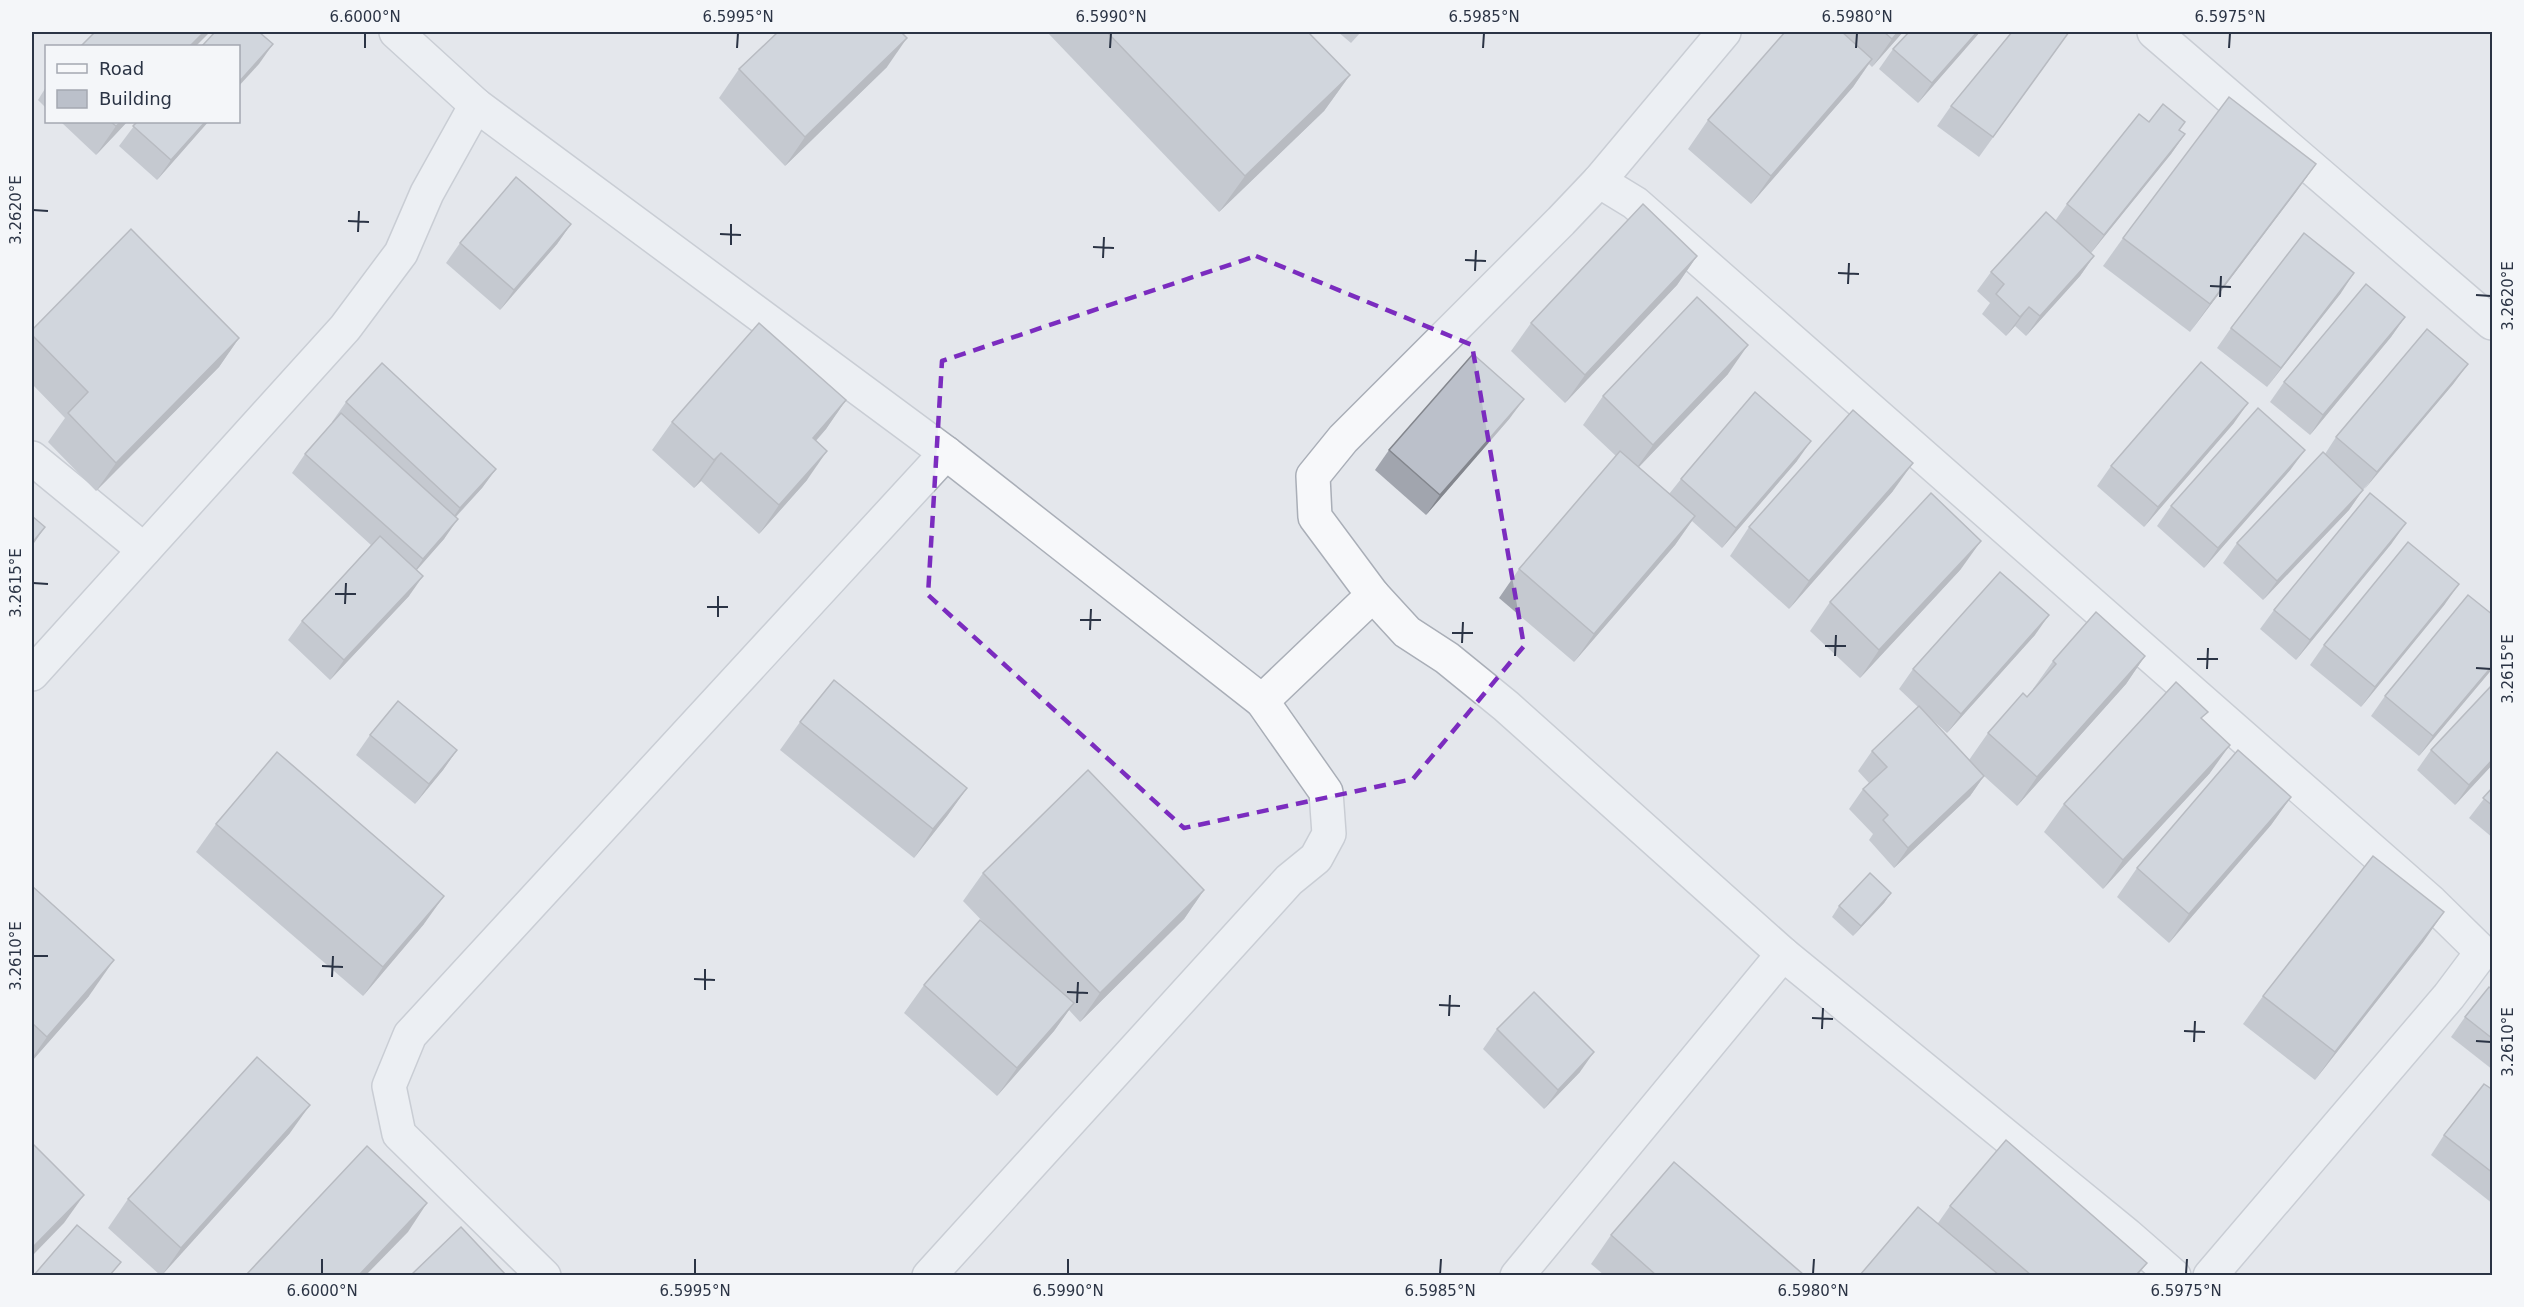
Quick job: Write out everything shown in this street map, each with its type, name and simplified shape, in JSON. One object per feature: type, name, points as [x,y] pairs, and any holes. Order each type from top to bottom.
[{"type":"street","points":[[396,32],[476,105],[946,453],[1262,700],[1326,792],[1329,834],[1316,858],[1289,880],[929,1275]]},
{"type":"street","points":[[2154,32],[2493,323]]},
{"type":"street","points":[[1713,35],[1599,181],[1562,221],[1343,439],[1313,476],[1315,517],[1373,595],[1407,632],[1447,658],[1506,706],[1783,954],[2174,1275]]},
{"type":"street","points":[[32,674],[352,319],[401,253],[427,193],[476,105]]},
{"type":"street","points":[[1599,181],[1635,203],[2431,902],[2487,947],[2449,996],[2210,1275]]},
{"type":"street","points":[[544,1275],[399,1134],[389,1086],[410,1035],[946,453]]},
{"type":"street","points":[[32,458],[144,550]]},
{"type":"street","points":[[1262,700],[1373,595]]},
{"type":"street","points":[[1517,1275],[1783,954]]},
{"type":"highlighted area","points":[[1256,256],[1472,345],[1524,646],[1413,779],[1184,828],[928,595],[942,361]]},
{"type":"building","points":[[95,32],[204,32],[191,45],[82,45]]},
{"type":"building","points":[[215,32],[259,32],[273,44],[240,81],[240,45],[203,45]]},
{"type":"building","points":[[778,32],[901,32],[907,38],[805,137],[739,69]]},
{"type":"building","points":[[1107,32],[1308,32],[1350,75],[1245,176]]},
{"type":"building","points":[[1785,32],[1842,32],[1872,59],[1771,176],[1708,120]]},
{"type":"building","points":[[1884,32],[1898,32],[1892,39]]},
{"type":"building","points":[[1909,32],[1977,32],[1932,83],[1893,49]]},
{"type":"building","points":[[2012,32],[2069,32],[1993,137],[1951,106]]},
{"type":"building","points":[[2229,97],[2316,164],[2210,304],[2123,238]]},
{"type":"building","points":[[2163,104],[2185,122],[2179,130],[2185,134],[2104,235],[2067,204],[2139,114],[2149,122]]},
{"type":"building","points":[[136,123],[204,123],[171,160],[133,126]]},
{"type":"building","points":[[516,177],[571,224],[514,290],[460,243]]},
{"type":"building","points":[[1643,204],[1697,256],[1585,375],[1531,323]]},
{"type":"building","points":[[2046,212],[2094,256],[2040,316],[2029,307],[2020,317],[1996,294],[2004,284],[1991,272]]},
{"type":"building","points":[[131,229],[239,338],[116,463],[68,413],[88,392],[32,335],[32,330]]},
{"type":"building","points":[[2304,233],[2354,273],[2281,368],[2231,328]]},
{"type":"building","points":[[2366,284],[2405,317],[2323,415],[2284,382]]},
{"type":"building","points":[[1697,297],[1748,345],[1653,445],[1603,396]]},
{"type":"building","points":[[759,323],[846,400],[813,438],[827,451],[779,505],[721,453],[714,460],[672,422]]},
{"type":"building","points":[[2427,329],[2468,364],[2377,472],[2336,437]]},
{"type":"building","points":[[1473,354],[1524,399],[1440,495],[1389,450]]},
{"type":"building","points":[[2201,362],[2248,403],[2158,507],[2111,466]]},
{"type":"building","points":[[382,363],[496,469],[460,508],[346,402]]},
{"type":"building","points":[[1755,392],[1811,441],[1736,528],[1681,479]]},
{"type":"building","points":[[2258,408],[2305,450],[2218,548],[2171,506]]},
{"type":"building","points":[[1853,410],[1913,463],[1809,581],[1749,527]]},
{"type":"building","points":[[341,413],[458,519],[423,559],[305,454]]},
{"type":"building","points":[[1620,451],[1695,516],[1594,634],[1519,569]]},
{"type":"building","points":[[2323,452],[2363,490],[2277,581],[2237,543]]},
{"type":"building","points":[[1931,493],[1981,541],[1879,650],[1830,602]]},
{"type":"building","points":[[2370,493],[2406,523],[2310,640],[2274,610]]},
{"type":"building","points":[[32,516],[45,527],[32,543]]},
{"type":"building","points":[[380,536],[423,576],[344,660],[302,621]]},
{"type":"building","points":[[2408,542],[2459,584],[2375,687],[2324,645]]},
{"type":"building","points":[[2000,572],[2049,615],[1961,714],[1913,669]]},
{"type":"building","points":[[2468,595],[2493,615],[2493,665],[2433,736],[2385,696]]},
{"type":"building","points":[[2096,612],[2145,656],[2037,777],[1988,733],[2023,693],[2027,697],[2056,664],[2053,661]]},
{"type":"building","points":[[834,680],[967,788],[933,829],[800,722]]},
{"type":"building","points":[[2176,682],[2208,712],[2201,718],[2230,745],[2123,860],[2064,804]]},
{"type":"building","points":[[2493,684],[2493,759],[2469,785],[2431,750]]},
{"type":"building","points":[[398,701],[457,750],[429,784],[370,735]]},
{"type":"building","points":[[1919,706],[1984,776],[1908,848],[1883,820],[1888,815],[1863,789],[1887,767],[1872,751]]},
{"type":"building","points":[[2238,750],[2291,797],[2189,914],[2137,868]]},
{"type":"building","points":[[277,752],[444,896],[383,967],[216,824]]},
{"type":"building","points":[[1088,770],[1204,890],[1100,993],[983,873]]},
{"type":"building","points":[[2493,787],[2493,806],[2483,798]]},
{"type":"building","points":[[2373,856],[2444,912],[2335,1052],[2263,996]]},
{"type":"building","points":[[1870,873],[1891,893],[1861,926],[1839,906]]},
{"type":"building","points":[[32,886],[114,960],[47,1037],[32,1023]]},
{"type":"building","points":[[980,920],[1074,1003],[1017,1068],[924,985]]},
{"type":"building","points":[[2489,987],[2493,990],[2493,1039],[2465,1017]]},
{"type":"building","points":[[1534,992],[1594,1052],[1558,1090],[1497,1029]]},
{"type":"building","points":[[257,1057],[310,1105],[181,1248],[128,1199]]},
{"type":"building","points":[[2484,1084],[2493,1090],[2493,1173],[2444,1135]]},
{"type":"building","points":[[2006,1140],[2147,1263],[2136,1275],[2031,1275],[1950,1206]]},
{"type":"building","points":[[32,1143],[84,1195],[32,1248]]},
{"type":"building","points":[[367,1146],[427,1203],[359,1275],[246,1275]]},
{"type":"building","points":[[1674,1162],[1804,1275],[1656,1275],[1611,1235]]},
{"type":"building","points":[[1918,1207],[1999,1275],[1860,1275]]},
{"type":"building","points":[[77,1225],[121,1262],[110,1275],[34,1275]]},
{"type":"building","points":[[461,1227],[506,1275],[411,1275]]}]
